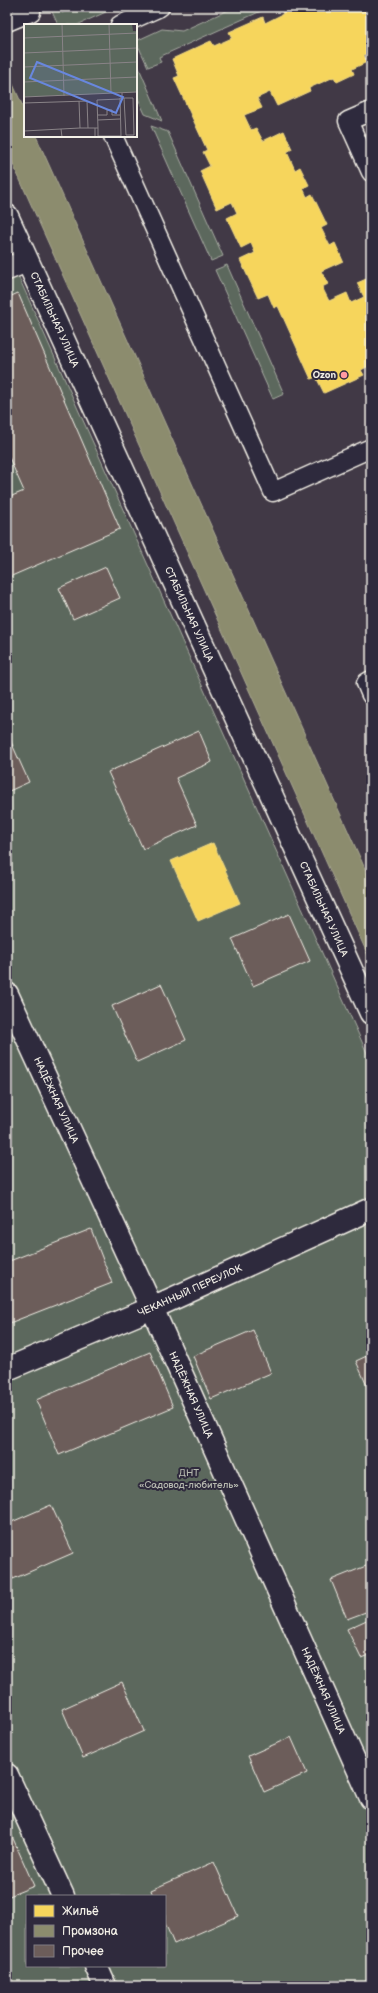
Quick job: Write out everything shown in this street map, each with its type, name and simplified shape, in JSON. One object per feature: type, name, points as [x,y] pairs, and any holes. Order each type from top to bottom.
[{"type":"street","name":"СТАБИЛЬНАЯ УЛИЦА","points":[[7,216],[371,1012]]},
{"type":"street","points":[[7,269],[27,260]]},
{"type":"street","name":"НАДЁЖНАЯ УЛИЦА","points":[[7,994],[152,1308],[371,1798]]},
{"type":"street","name":"ЧЕКАННЫЙ ПЕРЕУЛОК","points":[[7,1370],[152,1308],[371,1210]]},
{"type":"street","points":[[7,1775],[63,1895]]},
{"type":"street","points":[[96,1967],[105,1986]]},
{"type":"lane","points":[[122,24],[160,7]]},
{"type":"lane","points":[[7,22],[32,15]]},
{"type":"lane","points":[[371,111],[348,121],[371,172]]},
{"type":"lane","points":[[113,137],[273,492],[371,448]]},
{"type":"lane","points":[[371,680],[366,683],[371,694]]},
{"type":"green space","points":[[50,7],[60,7],[62,13],[74,7],[117,7],[79,24],[58,24]]},
{"type":"green space","points":[[235,7],[270,7],[159,57],[161,62],[148,67],[137,41],[162,29],[182,31]]},
{"type":"green space","points":[[137,63],[162,121],[145,114],[137,96]]},
{"type":"green space","points":[[151,126],[168,132],[223,256],[211,261]]},
{"type":"green space","name":"ДНТ «Садовод-любитель»","points":[[7,251],[371,1062],[371,1986],[7,1986]]},
{"type":"green space","points":[[227,265],[284,394],[273,399],[215,270]]},
{"type":"building: Жильё","points":[[285,7],[371,7],[371,52],[364,55],[367,62],[352,69],[354,74],[337,82],[334,77],[309,88],[310,91],[277,106],[270,92],[257,98],[262,108],[244,115],[251,130],[256,128],[263,141],[284,131],[292,149],[287,152],[295,170],[300,167],[309,185],[303,188],[307,197],[312,194],[327,225],[321,228],[330,246],[335,243],[343,261],[321,271],[328,284],[322,287],[329,301],[347,293],[351,303],[364,297],[357,283],[371,277],[371,365],[361,370],[364,375],[324,393],[316,377],[311,379],[278,306],[274,308],[268,294],[258,298],[240,260],[255,253],[251,243],[241,248],[227,218],[237,213],[232,202],[217,209],[200,171],[210,166],[203,152],[207,150],[174,78],[179,76],[172,59],[211,41],[214,46],[232,38],[229,32],[263,17],[265,23],[283,14],[281,9]]},
{"type":"building: Жильё","points":[[213,843],[240,903],[198,921],[171,861]]},
{"type":"building: Промзона","points":[[7,71],[24,109],[24,137],[36,137],[371,882],[371,962],[7,151]]},
{"type":"building: Прочее","points":[[18,293],[120,529],[7,578],[7,498],[24,491],[7,453],[7,298]]},
{"type":"building: Прочее","points":[[106,567],[120,598],[73,619],[59,588]]},
{"type":"building: Прочее","points":[[199,731],[212,762],[176,778],[197,825],[143,849],[108,772]]},
{"type":"building: Прочее","points":[[7,733],[29,782],[7,792]]},
{"type":"building: Прочее","points":[[289,914],[310,961],[253,986],[232,939]]},
{"type":"building: Прочее","points":[[161,984],[186,1040],[137,1062],[112,1006]]},
{"type":"building: Прочее","points":[[91,1229],[112,1283],[7,1324],[7,1262]]},
{"type":"building: Прочее","points":[[253,1330],[271,1373],[211,1399],[193,1356]]},
{"type":"building: Прочее","points":[[150,1352],[173,1407],[59,1455],[36,1400]]},
{"type":"building: Прочее","points":[[371,1354],[371,1395],[356,1361]]},
{"type":"building: Прочее","points":[[51,1505],[73,1553],[13,1579],[7,1565],[7,1524]]},
{"type":"building: Прочее","points":[[371,1564],[371,1610],[347,1619],[331,1580]]},
{"type":"building: Прочее","points":[[371,1618],[371,1654],[361,1658],[347,1629]]},
{"type":"building: Прочее","points":[[122,1682],[144,1731],[83,1758],[62,1709]]},
{"type":"building: Прочее","points":[[291,1737],[307,1773],[264,1792],[248,1756]]},
{"type":"building: Прочее","points":[[7,1825],[34,1886],[7,1897]]},
{"type":"building: Прочее","points":[[214,1862],[238,1916],[174,1944],[166,1925],[166,1895],[153,1895],[151,1890]]},
{"type":"place","name":"Ozon","points":[[344,375]]}]
